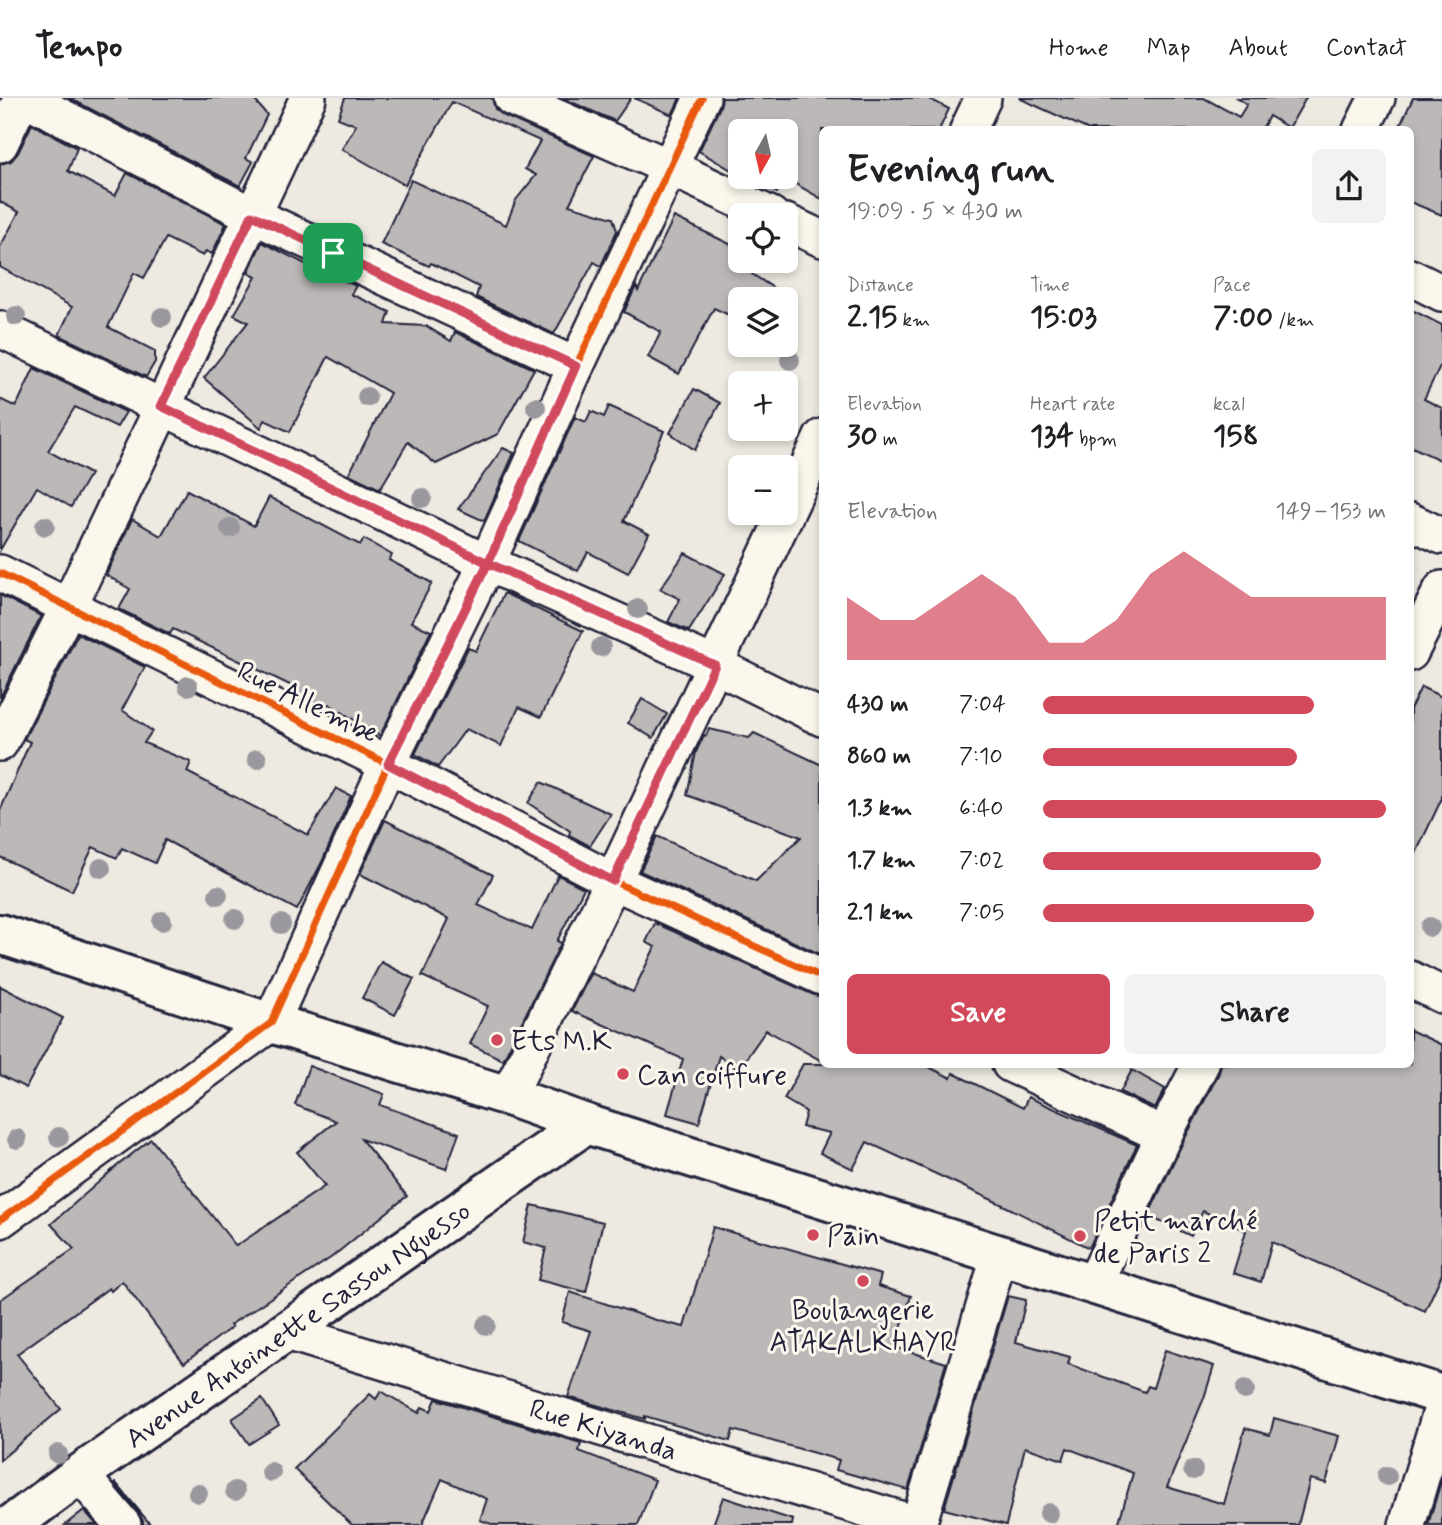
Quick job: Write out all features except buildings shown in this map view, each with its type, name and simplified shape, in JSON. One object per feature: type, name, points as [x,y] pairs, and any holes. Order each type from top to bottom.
[{"type":"main road","points":[[0,934],[271,1023],[508,1096],[586,1124],[1442,1395]]},
{"type":"main road","name":"Avenue Antoinette Sassou Nguesso","points":[[11,1525],[80,1474],[586,1124]]},
{"type":"street","points":[[0,144],[23,98],[252,215],[576,366]]},
{"type":"street","points":[[0,743],[69,606],[308,98]]},
{"type":"street","points":[[512,98],[746,203]]},
{"type":"street","points":[[0,1220],[271,1023],[388,764],[488,563],[576,366],[702,98]]},
{"type":"street","points":[[970,126],[983,98]]},
{"type":"street","points":[[1363,126],[1377,98]]},
{"type":"street","points":[[798,228],[819,238]]},
{"type":"street","points":[[1414,279],[1442,293]]},
{"type":"street","points":[[0,329],[488,563],[715,665],[819,717]]},
{"type":"street","points":[[508,1096],[715,665],[818,458]]},
{"type":"street","points":[[1414,523],[1442,536]]},
{"type":"street","name":"Rue Allembe","points":[[0,573],[388,764],[613,881],[819,976]]},
{"type":"street","points":[[1414,645],[1442,589]]},
{"type":"street","points":[[1414,981],[1442,995]]},
{"type":"street","points":[[1019,1068],[1164,1135]]},
{"type":"street","points":[[1093,1286],[1198,1068]]},
{"type":"street","points":[[918,1525],[1000,1254]]},
{"type":"street","name":"Rue Kiyanda","points":[[287,1332],[918,1525]]},
{"type":"street","points":[[1407,1525],[1442,1408]]},
{"type":"street","points":[[80,1474],[123,1525]]},
{"type":"cycle path","points":[[0,1220],[271,1023],[388,764],[487,563],[702,98]]},
{"type":"cycle path","points":[[0,573],[388,764],[613,881],[819,976]]},
{"type":"place","name":"Ets M.K","points":[[497,1040]]},
{"type":"place","name":"Can coiffure","points":[[623,1074]]},
{"type":"place","name":"Pain","points":[[813,1235]]},
{"type":"place","name":"Petit marché de Paris 2","points":[[1080,1236]]},
{"type":"place","name":"Boulangerie ATAKALKHAYR","points":[[863,1281]]},
{"type":"route","points":[[333,253],[252,215],[161,406],[488,563],[715,665],[613,881],[388,764],[488,563],[576,366],[333,253]]}]
